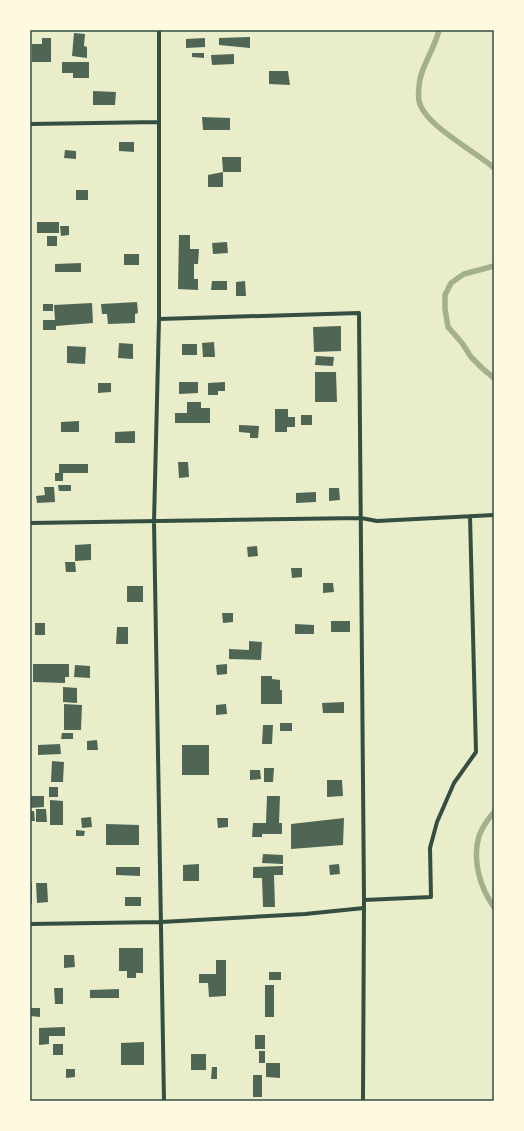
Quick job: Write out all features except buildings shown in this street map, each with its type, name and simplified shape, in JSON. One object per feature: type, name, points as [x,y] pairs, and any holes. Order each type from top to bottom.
[{"type":"street","points":[[159,30],[159,319],[154,522],[164,1101]]},
{"type":"street","points":[[30,124],[159,122]]},
{"type":"street","points":[[159,319],[359,313],[364,900],[363,1101]]},
{"type":"street","points":[[30,523],[361,518],[378,521],[494,515]]},
{"type":"street","points":[[364,900],[431,896],[430,848],[437,822],[454,782],[476,752],[470,516]]},
{"type":"street","points":[[30,924],[161,922],[305,914],[364,908]]},
{"type":"waterway","points":[[439,30],[420,79],[419,101],[423,110],[440,128],[494,168]]},
{"type":"waterway","points":[[494,266],[464,274],[451,283],[445,295],[445,309],[448,327],[462,343],[471,357],[494,378]]},
{"type":"waterway","points":[[494,812],[485,824],[479,836],[476,855],[481,883],[494,907]]}]
